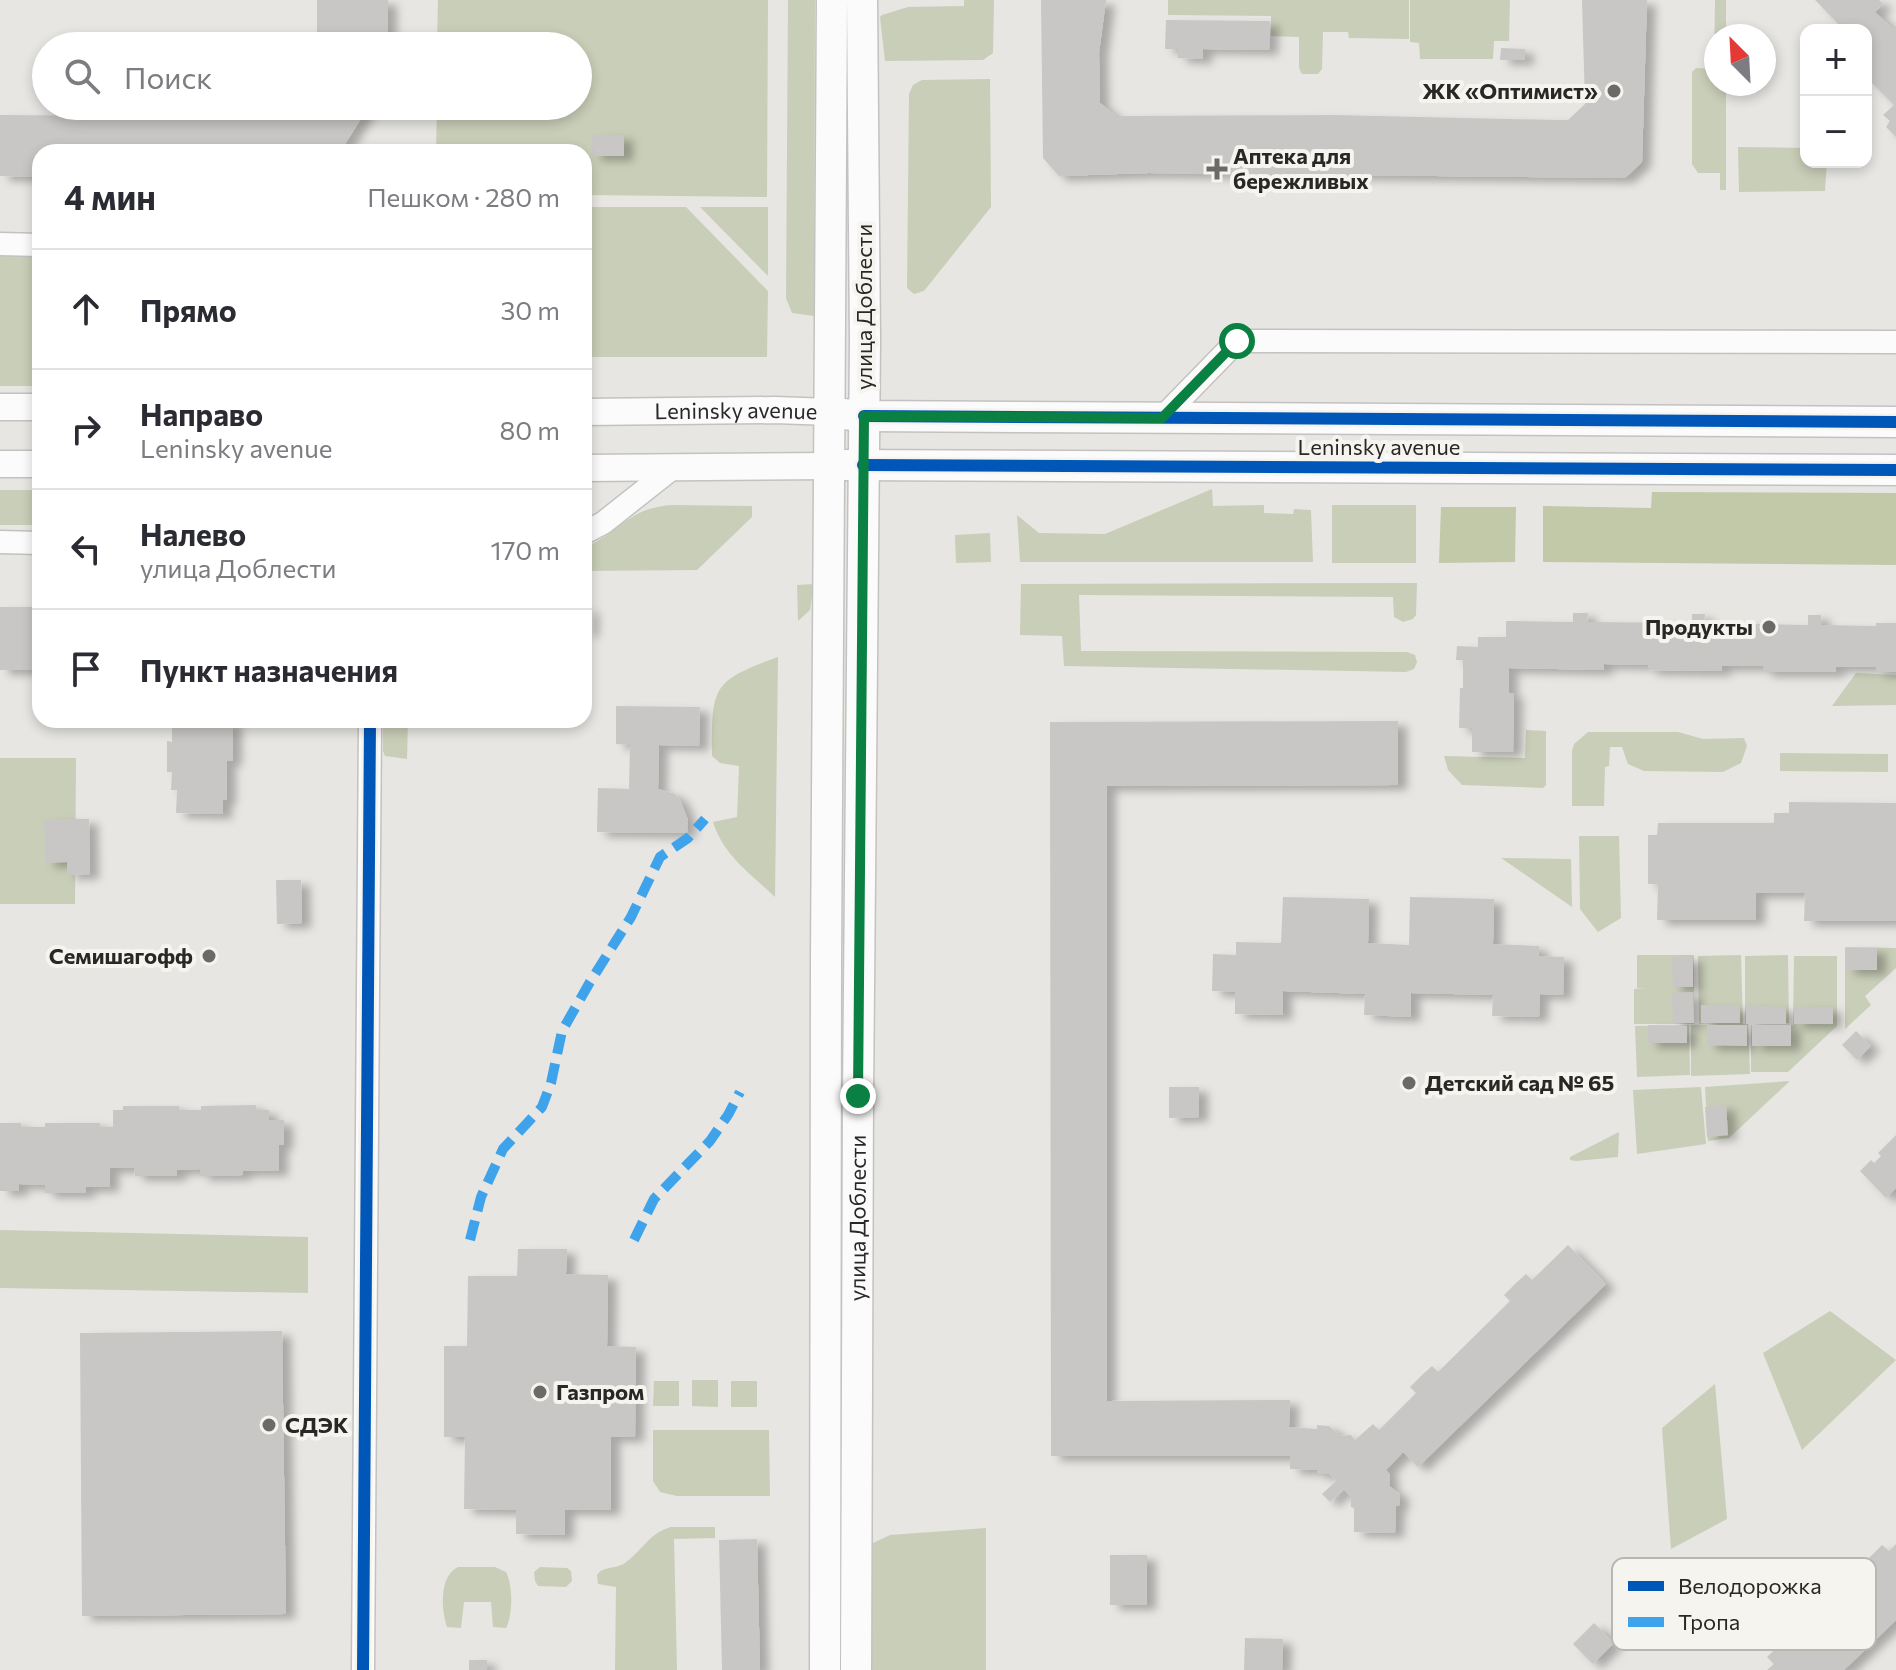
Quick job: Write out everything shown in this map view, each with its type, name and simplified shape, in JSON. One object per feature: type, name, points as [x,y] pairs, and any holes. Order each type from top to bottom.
[{"type":"main road","name":"улица Доблести","points":[[825,1670],[832,0]]},
{"type":"main road","name":"улица Доблести","points":[[856,1670],[864,416],[862,0]]},
{"type":"main road","name":"Leninsky avenue","points":[[830,412],[864,416],[1896,422]]},
{"type":"main road","name":"Leninsky avenue","points":[[830,466],[1896,470]]},
{"type":"street","points":[[0,244],[32,245]]},
{"type":"street","points":[[1162,418],[1237,341],[1896,342]]},
{"type":"street","points":[[0,407],[32,407]]},
{"type":"street","name":"Leninsky avenue","points":[[592,412],[830,412]]},
{"type":"street","points":[[0,464],[32,464]]},
{"type":"street","name":"Leninsky avenue","points":[[592,468],[830,466]]},
{"type":"street","points":[[592,529],[674,467]]},
{"type":"street","points":[[0,542],[32,543]]},
{"type":"street","points":[[363,1670],[370,728]]},
{"type":"green space","points":[[438,0],[768,0],[767,197],[592,195],[592,144],[436,144],[437,120],[592,120],[592,32],[437,32]]},
{"type":"green space","points":[[788,0],[815,0],[814,316],[792,313],[786,298]]},
{"type":"green space","points":[[964,0],[994,0],[993,53],[983,60],[885,61],[882,15],[908,7],[964,6]]},
{"type":"green space","points":[[1168,0],[1409,0],[1409,39],[1349,38],[1348,32],[1323,32],[1322,69],[1318,74],[1302,74],[1299,68],[1299,37],[1271,36],[1271,16],[1168,15]]},
{"type":"green space","points":[[1410,0],[1510,0],[1509,41],[1494,41],[1493,59],[1420,59],[1419,43],[1410,42]]},
{"type":"green space","points":[[1715,0],[1726,0],[1726,24],[1715,24]]},
{"type":"green space","points":[[1696,68],[1704,68],[1704,96],[1726,96],[1726,190],[1720,190],[1720,173],[1698,173],[1692,164],[1692,72]]},
{"type":"green space","points":[[990,79],[991,207],[924,291],[914,294],[907,288],[909,94],[913,85],[922,80]]},
{"type":"green space","points":[[1738,147],[1800,148],[1800,168],[1827,168],[1825,191],[1739,192]]},
{"type":"green space","points":[[592,207],[686,207],[768,291],[767,357],[592,357]]},
{"type":"green space","points":[[700,207],[768,207],[768,276]]},
{"type":"green space","points":[[0,254],[32,254],[32,386],[0,386]]},
{"type":"green space","points":[[1212,489],[1213,506],[1264,505],[1264,513],[1293,514],[1294,509],[1311,510],[1313,562],[1020,562],[1017,515],[1039,533],[1105,534]]},
{"type":"green space","points":[[0,490],[32,490],[32,525],[0,525]]},
{"type":"green space","points":[[1652,492],[1896,493],[1896,565],[1543,562],[1543,506],[1651,508]]},
{"type":"green space","points":[[1332,505],[1416,505],[1416,563],[1332,563]]},
{"type":"green space","points":[[752,506],[752,517],[697,570],[592,571],[592,544],[635,515],[658,507]]},
{"type":"green space","points":[[1441,507],[1516,507],[1515,562],[1439,563]]},
{"type":"green space","points":[[990,533],[991,562],[956,563],[955,535]]},
{"type":"green space","points":[[1417,583],[1416,615],[1403,622],[1394,617],[1393,597],[1079,595],[1081,651],[1407,652],[1415,655],[1417,662],[1414,669],[1406,672],[1064,666],[1062,636],[1020,635],[1021,584]]},
{"type":"green space","points":[[814,584],[810,610],[798,621],[797,585]]},
{"type":"green space","points":[[778,657],[775,897],[731,854],[713,822],[737,817],[739,766],[720,763],[712,756],[712,733],[715,701],[720,690],[739,673]]},
{"type":"green space","points":[[1856,673],[1896,675],[1896,705],[1832,706]]},
{"type":"green space","points":[[383,728],[408,728],[407,759],[385,756]]},
{"type":"green space","points":[[1526,730],[1546,731],[1546,785],[1543,788],[1462,785],[1448,770],[1444,756],[1525,758]]},
{"type":"green space","points":[[1588,732],[1678,732],[1703,739],[1744,738],[1747,746],[1741,763],[1723,772],[1644,771],[1628,764],[1622,747],[1610,747],[1609,766],[1605,767],[1604,806],[1572,806],[1572,751],[1574,744]]},
{"type":"green space","points":[[1780,753],[1888,754],[1888,772],[1780,771]]},
{"type":"green space","points":[[0,758],[76,758],[75,904],[0,904]]},
{"type":"green space","points":[[1579,836],[1619,836],[1621,918],[1598,932],[1580,909]]},
{"type":"green space","points":[[1501,858],[1571,859],[1572,907]]},
{"type":"green space","points":[[1845,947],[1896,948],[1896,968],[1865,996],[1871,1005],[1845,1029]]},
{"type":"green space","points":[[1637,955],[1694,955],[1694,1024],[1634,1024],[1634,989],[1645,988],[1637,988]]},
{"type":"green space","points":[[1741,955],[1745,1024],[1745,956],[1788,955],[1789,1023],[1748,1024],[1750,1074],[1691,1076],[1691,1025],[1717,1024],[1699,1024],[1698,956]]},
{"type":"green space","points":[[1794,956],[1837,956],[1837,1026],[1788,1072],[1751,1072],[1751,1025],[1793,1025]]},
{"type":"green space","points":[[1689,1025],[1690,1075],[1637,1077],[1635,1026]]},
{"type":"green space","points":[[1790,1081],[1729,1138],[1708,1141],[1705,1087]]},
{"type":"green space","points":[[1701,1087],[1706,1144],[1637,1154],[1633,1090]]},
{"type":"green space","points":[[1619,1132],[1618,1157],[1570,1160],[1570,1157]]},
{"type":"green space","points":[[0,1230],[308,1237],[308,1293],[0,1288]]},
{"type":"green space","points":[[1830,1311],[1896,1360],[1802,1450],[1763,1353]]},
{"type":"green space","points":[[692,1380],[718,1380],[718,1407],[692,1406]]},
{"type":"green space","points":[[654,1381],[679,1381],[679,1406],[653,1406]]},
{"type":"green space","points":[[731,1381],[757,1381],[757,1407],[731,1407]]},
{"type":"green space","points":[[1715,1384],[1727,1519],[1671,1549],[1662,1428]]},
{"type":"green space","points":[[653,1430],[769,1430],[770,1496],[677,1496],[660,1492],[653,1481]]},
{"type":"green space","points":[[671,1527],[715,1527],[715,1538],[674,1539],[677,1670],[615,1670],[616,1587],[598,1584],[597,1575],[625,1563],[652,1538]]},
{"type":"green space","points":[[986,1528],[986,1670],[871,1670],[871,1544],[890,1535]]},
{"type":"green space","points":[[458,1567],[495,1567],[506,1572],[511,1600],[506,1628],[493,1627],[491,1602],[464,1602],[461,1628],[447,1627],[443,1594],[447,1578]]},
{"type":"green space","points":[[540,1567],[567,1568],[571,1571],[572,1581],[566,1587],[538,1586],[534,1572]]},
{"type":"building","points":[[317,0],[388,0],[388,32],[317,32]]},
{"type":"building","name":"ЖК «Оптимист»","points":[[1041,0],[1106,0],[1099,53],[1100,103],[1116,116],[1334,115],[1568,120],[1585,104],[1582,0],[1647,0],[1642,162],[1625,178],[1149,173],[1059,176],[1043,158]]},
{"type":"building","points":[[1815,0],[1879,0],[1883,4],[1875,12],[1893,29],[1896,25],[1896,137],[1886,127],[1890,121],[1883,115],[1894,105],[1872,83],[1872,24],[1838,24]]},
{"type":"building","points":[[1166,20],[1270,21],[1269,50],[1203,49],[1203,59],[1178,58],[1178,49],[1165,49]]},
{"type":"building","points":[[1501,48],[1525,49],[1525,60],[1500,60]]},
{"type":"building","points":[[0,115],[32,115],[32,120],[360,120],[345,144],[32,144],[32,177],[0,176]]},
{"type":"building","points":[[592,135],[624,135],[624,156],[592,156]]},
{"type":"building","points":[[0,607],[32,607],[32,670],[0,670]]},
{"type":"building","points":[[1573,613],[1588,613],[1587,622],[1692,623],[1692,614],[1705,614],[1704,623],[1808,625],[1808,615],[1821,615],[1821,625],[1876,626],[1876,623],[1896,623],[1896,672],[1876,672],[1876,667],[1836,667],[1836,672],[1763,672],[1763,666],[1722,666],[1722,671],[1648,670],[1648,665],[1604,664],[1604,670],[1509,668],[1509,693],[1514,693],[1513,752],[1472,752],[1472,728],[1459,728],[1463,660],[1456,660],[1457,646],[1478,647],[1478,637],[1506,637],[1506,621],[1573,622]]},
{"type":"building","points":[[616,706],[700,707],[699,746],[659,745],[658,789],[675,794],[681,802],[688,820],[687,833],[597,832],[598,788],[629,789],[630,745],[616,744]]},
{"type":"building","points":[[1398,721],[1398,785],[1107,786],[1107,1401],[1290,1400],[1289,1427],[1317,1429],[1317,1425],[1329,1426],[1340,1436],[1351,1435],[1355,1440],[1373,1424],[1379,1430],[1416,1393],[1410,1387],[1421,1376],[1432,1366],[1438,1372],[1510,1301],[1504,1295],[1515,1284],[1526,1274],[1532,1280],[1568,1245],[1606,1284],[1418,1467],[1403,1452],[1386,1470],[1390,1475],[1389,1486],[1400,1494],[1399,1506],[1396,1506],[1395,1533],[1354,1532],[1351,1497],[1344,1489],[1330,1502],[1322,1494],[1336,1481],[1329,1474],[1317,1474],[1317,1470],[1290,1469],[1290,1456],[1051,1456],[1050,722]]},
{"type":"building","points":[[172,728],[233,728],[233,761],[227,761],[227,800],[223,800],[223,814],[176,813],[177,790],[171,790],[172,772],[167,772],[167,741],[172,742]]},
{"type":"building","points":[[1789,802],[1896,803],[1896,921],[1804,921],[1805,893],[1756,893],[1756,920],[1657,920],[1658,884],[1648,884],[1648,835],[1657,835],[1658,823],[1774,823],[1774,813],[1789,813]]},
{"type":"building","points":[[44,819],[89,819],[90,874],[67,875],[67,862],[46,863]]},
{"type":"building","points":[[276,880],[301,880],[302,923],[277,924]]},
{"type":"building","points":[[1283,897],[1369,899],[1368,943],[1409,945],[1410,897],[1494,899],[1493,944],[1539,946],[1539,956],[1564,957],[1563,995],[1540,994],[1539,1017],[1492,1016],[1493,995],[1411,993],[1411,1017],[1364,1015],[1365,994],[1283,991],[1283,1015],[1235,1014],[1235,992],[1212,991],[1213,954],[1236,955],[1236,942],[1281,943]]},
{"type":"building","points":[[1846,948],[1877,948],[1877,970],[1846,970]]},
{"type":"building","points":[[1672,957],[1693,957],[1693,987],[1673,987]]},
{"type":"building","points":[[1693,992],[1694,1023],[1673,1023],[1672,993]]},
{"type":"building","points":[[1701,1005],[1740,1006],[1740,1023],[1701,1023]]},
{"type":"building","points":[[1746,1006],[1786,1007],[1786,1024],[1746,1024]]},
{"type":"building","points":[[1794,1007],[1833,1007],[1833,1024],[1794,1024]]},
{"type":"building","points":[[1648,1025],[1687,1026],[1687,1043],[1648,1043]]},
{"type":"building","points":[[1707,1025],[1747,1025],[1747,1046],[1707,1045]]},
{"type":"building","points":[[1752,1025],[1791,1025],[1791,1046],[1752,1046]]},
{"type":"building","points":[[1856,1031],[1871,1046],[1857,1060],[1842,1045]]},
{"type":"building","points":[[1169,1087],[1199,1087],[1199,1117],[1169,1118]]},
{"type":"building","points":[[256,1105],[256,1110],[269,1110],[269,1120],[284,1120],[284,1145],[279,1145],[279,1171],[200,1176],[200,1169],[177,1170],[177,1176],[135,1176],[134,1168],[110,1168],[110,1187],[86,1187],[86,1193],[45,1193],[45,1185],[19,1184],[19,1191],[0,1191],[0,1123],[45,1127],[45,1123],[100,1123],[100,1127],[113,1127],[113,1110],[123,1110],[123,1106],[179,1106],[179,1110],[201,1110],[201,1106]]},
{"type":"building","points":[[1726,1105],[1728,1135],[1707,1137],[1705,1107]]},
{"type":"building","points":[[1896,1135],[1896,1188],[1886,1198],[1860,1171],[1871,1160],[1874,1163],[1881,1156],[1878,1153]]},
{"type":"building","name":"Газпром","points":[[518,1249],[567,1249],[566,1274],[608,1275],[607,1346],[636,1347],[635,1437],[611,1437],[611,1510],[565,1510],[565,1535],[516,1534],[516,1510],[464,1509],[465,1437],[444,1437],[444,1346],[467,1346],[468,1276],[517,1276]]},
{"type":"building","points":[[282,1331],[286,1614],[82,1616],[80,1333]]},
{"type":"building","points":[[757,1539],[760,1670],[722,1670],[719,1540]]},
{"type":"building","points":[[1896,1544],[1896,1620],[1876,1639],[1876,1558],[1868,1558],[1882,1545],[1889,1551]]},
{"type":"building","points":[[1110,1555],[1147,1555],[1147,1605],[1110,1605]]},
{"type":"building","points":[[1594,1623],[1612,1641],[1612,1645],[1593,1664],[1573,1644]]},
{"type":"building","points":[[1245,1638],[1283,1639],[1282,1670],[1244,1670]]},
{"type":"building","points":[[1774,1650],[1865,1650],[1844,1670],[1767,1670],[1774,1664],[1767,1657]]},
{"type":"building","points":[[469,1660],[487,1660],[487,1670],[469,1670]]},
{"type":"marked path","points":[[470,1240],[481,1197],[503,1149],[542,1107],[551,1083],[562,1031],[631,917],[660,857],[688,838],[705,819]]},
{"type":"marked path","points":[[634,1240],[654,1199],[710,1141],[740,1092]]},
{"type":"cycle path","points":[[864,416],[1896,422]]},
{"type":"cycle path","points":[[863,465],[1896,470]]},
{"type":"cycle path","points":[[363,1670],[370,728]]},
{"type":"place","name":"ЖК «Оптимист»","points":[[1614,91]]},
{"type":"place","name":"Аптека для бережливых","points":[[1217,169]]},
{"type":"place","name":"Продукты","points":[[1769,627]]},
{"type":"place","name":"Семишагофф","points":[[209,956]]},
{"type":"place","name":"Детский сад № 65","points":[[1409,1083]]},
{"type":"place","name":"Газпром","points":[[540,1392]]},
{"type":"place","name":"СДЭК","points":[[269,1425]]},
{"type":"route","points":[[858,1096],[864,416],[1162,418],[1237,341]]}]
